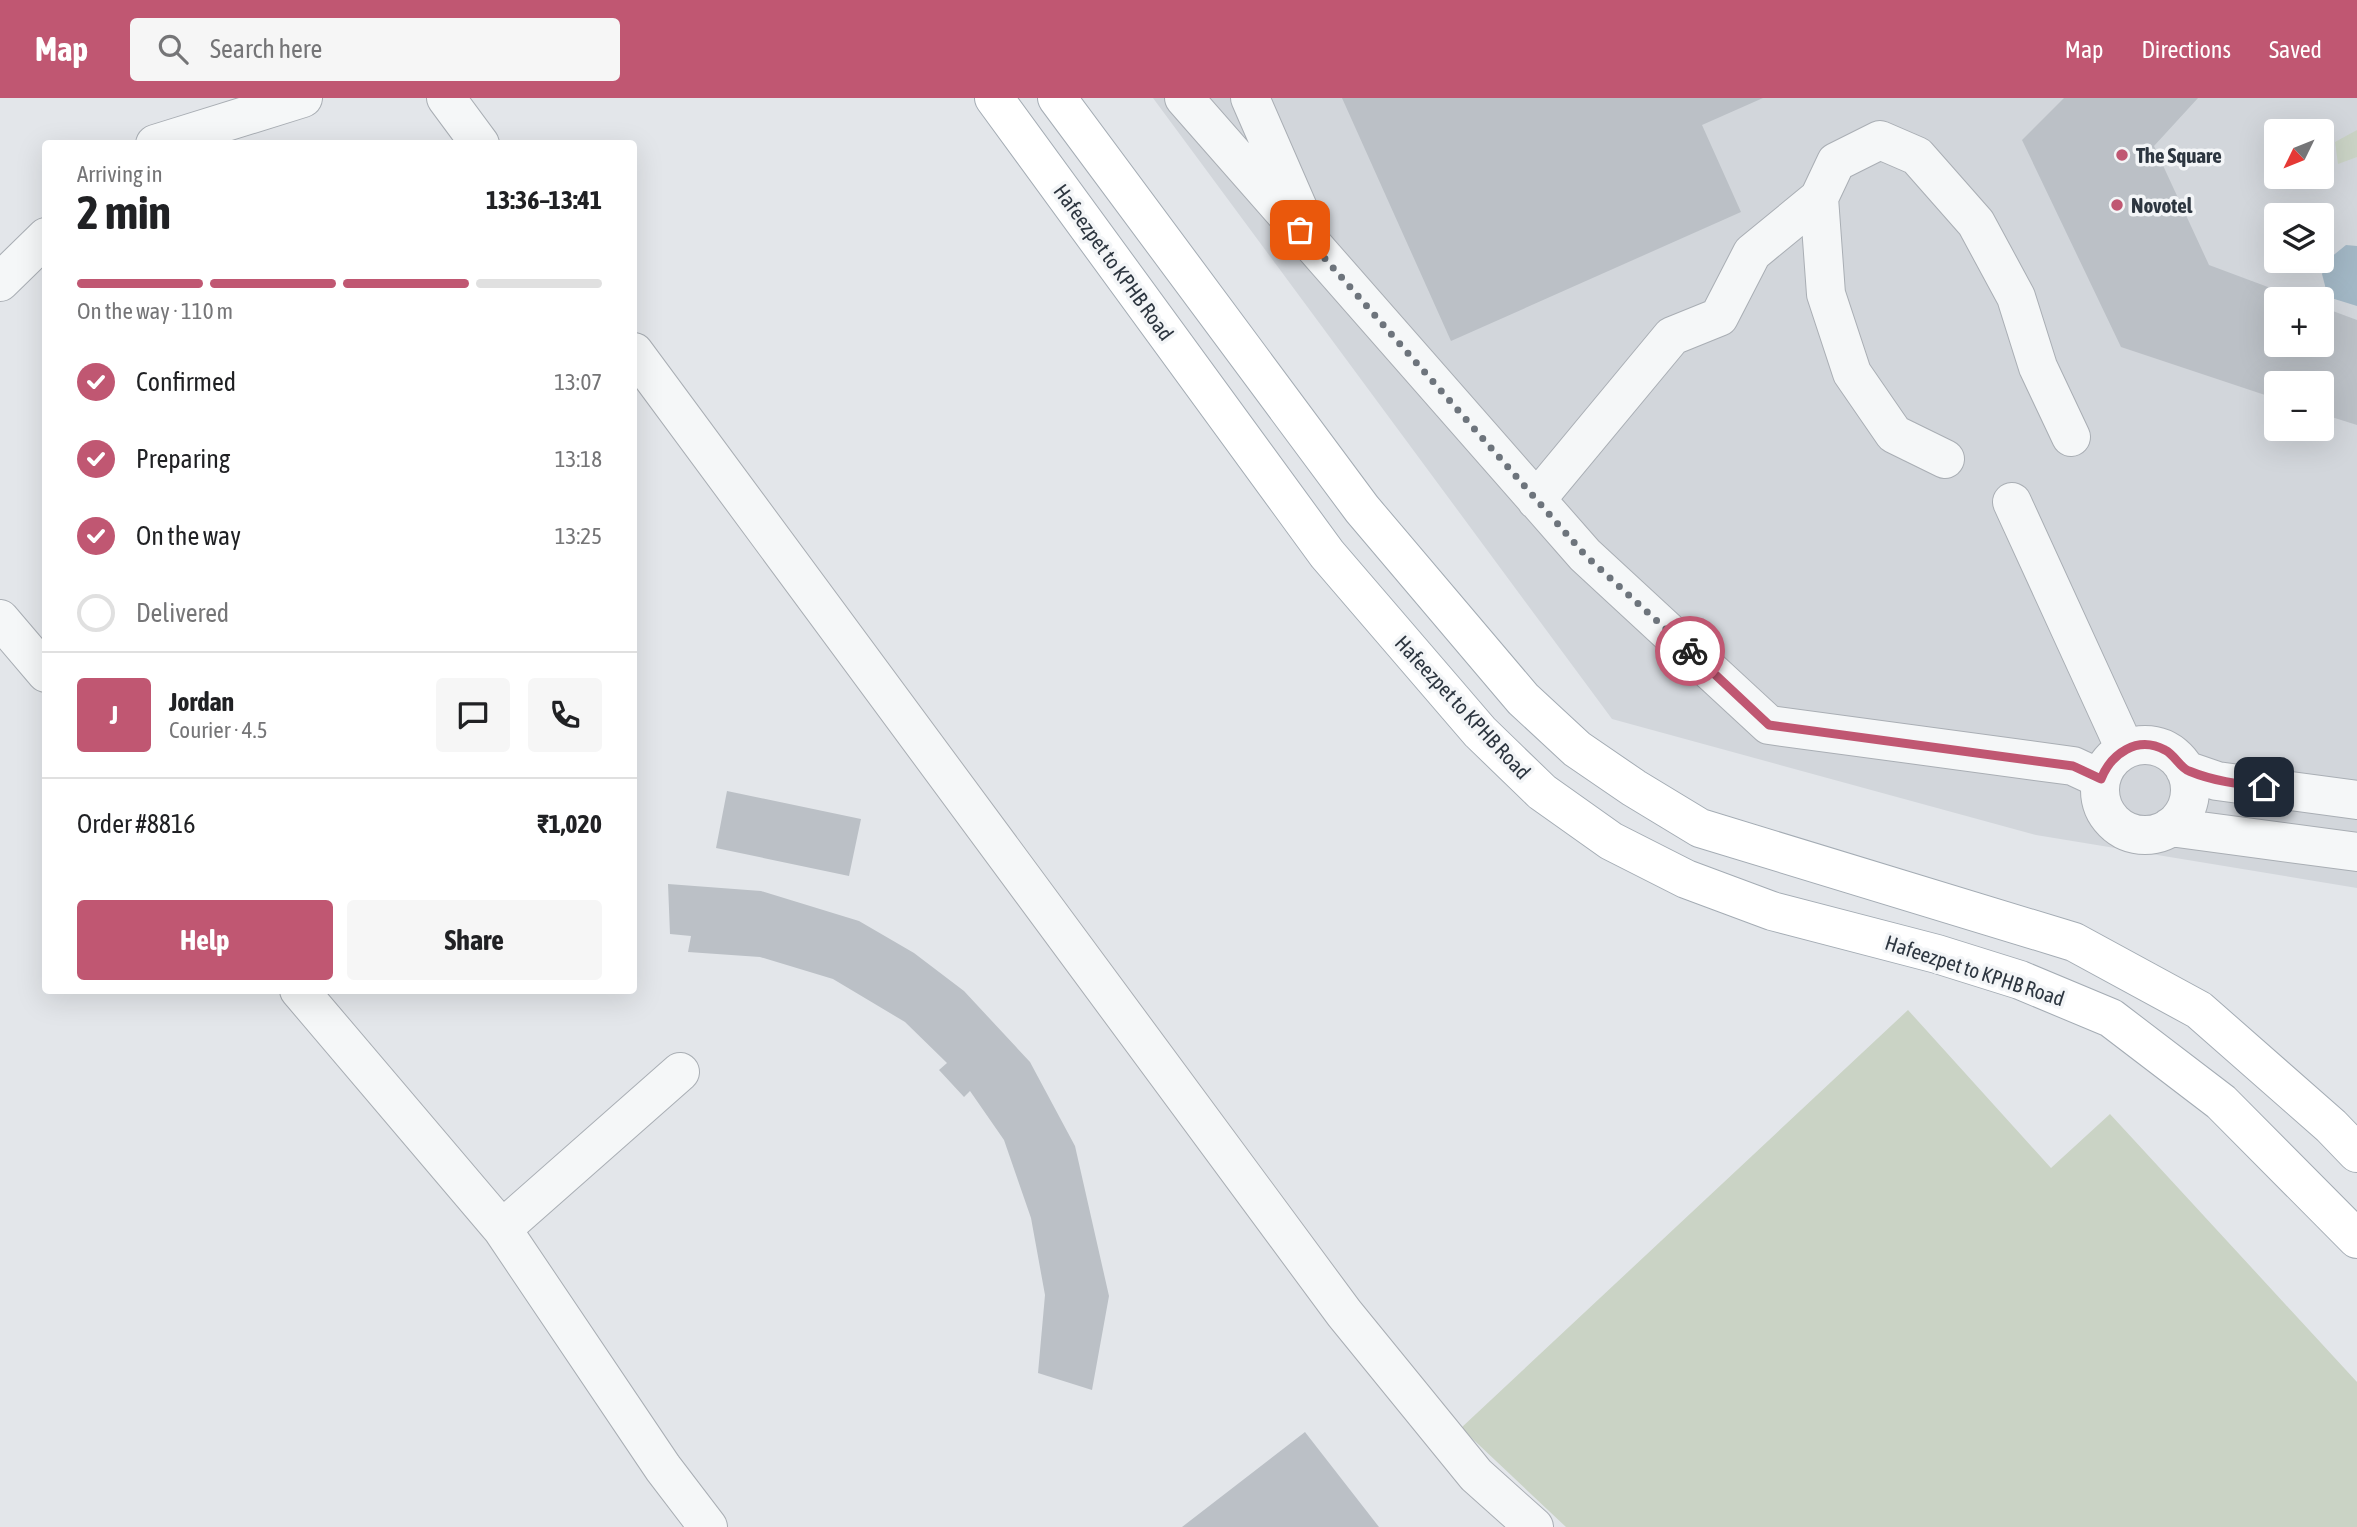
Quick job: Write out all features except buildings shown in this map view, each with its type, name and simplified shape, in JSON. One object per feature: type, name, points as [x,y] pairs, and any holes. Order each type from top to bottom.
[{"type":"main road","name":"Hafeezpet to KPHB Road","points":[[994,98],[1327,554],[1480,732],[1542,792],[1611,841],[1686,879],[1772,911],[1937,954],[2020,979],[2111,1018],[2221,1102],[2357,1238]]},
{"type":"main road","points":[[1057,98],[1362,509],[1523,699],[1577,749],[1700,828],[2074,942],[2199,1010],[2331,1126],[2357,1153]]},
{"type":"lane","points":[[168,140],[303,98]]},
{"type":"lane","points":[[446,98],[477,140]]},
{"type":"lane","points":[[1184,98],[1585,555],[1769,725],[2073,766],[2101,779]]},
{"type":"lane","points":[[1250,98],[1317,249]]},
{"type":"lane","points":[[1536,500],[1672,336],[1720,317],[1752,253],[1819,198],[1836,162],[1880,140],[1917,156],[1976,223],[2016,297],[2038,367],[2071,438]]},
{"type":"lane","points":[[1819,198],[1826,294],[1852,373],[1894,434],[1945,459]]},
{"type":"lane","points":[[0,282],[42,241]]},
{"type":"lane","points":[[637,356],[1344,1313],[1476,1475],[1534,1527]]},
{"type":"lane","points":[[2012,502],[2125,749]]},
{"type":"lane","points":[[0,619],[42,668]]},
{"type":"lane","points":[[2152,745],[2177,758],[2185,770],[2189,795],[2186,808],[2170,827],[2155,833],[2140,834],[2120,826],[2104,809],[2100,794],[2101,779],[2106,767],[2125,749],[2152,745]]},
{"type":"lane","points":[[2185,770],[2217,781],[2357,800]]},
{"type":"lane","points":[[2170,827],[2357,852]]},
{"type":"lane","points":[[302,994],[502,1228],[663,1468],[708,1527]]},
{"type":"lane","points":[[502,1228],[680,1072]]},
{"type":"shaded area","points":[[1153,98],[2357,98],[2357,888],[2036,835],[1612,719]]},
{"type":"green space","points":[[2357,130],[2357,157],[2338,164],[2335,142]]},
{"type":"green space","points":[[1908,1010],[2051,1168],[2110,1114],[2357,1382],[2357,1527],[1566,1527],[1461,1428]]},
{"type":"water","points":[[2346,245],[2357,246],[2357,306],[2334,299],[2334,287],[2325,287],[2322,274],[2334,273],[2334,255]]},
{"type":"way so far","points":[[1300,230],[1585,555],[1690,651]]},
{"type":"place","name":"The Square","points":[[2122,155]]},
{"type":"place","name":"Novotel","points":[[2117,205]]},
{"type":"route","points":[[1690,651],[1769,725],[2073,766],[2101,779],[2106,767],[2125,749],[2152,745],[2177,758],[2185,770],[2217,781],[2264,787]]}]
